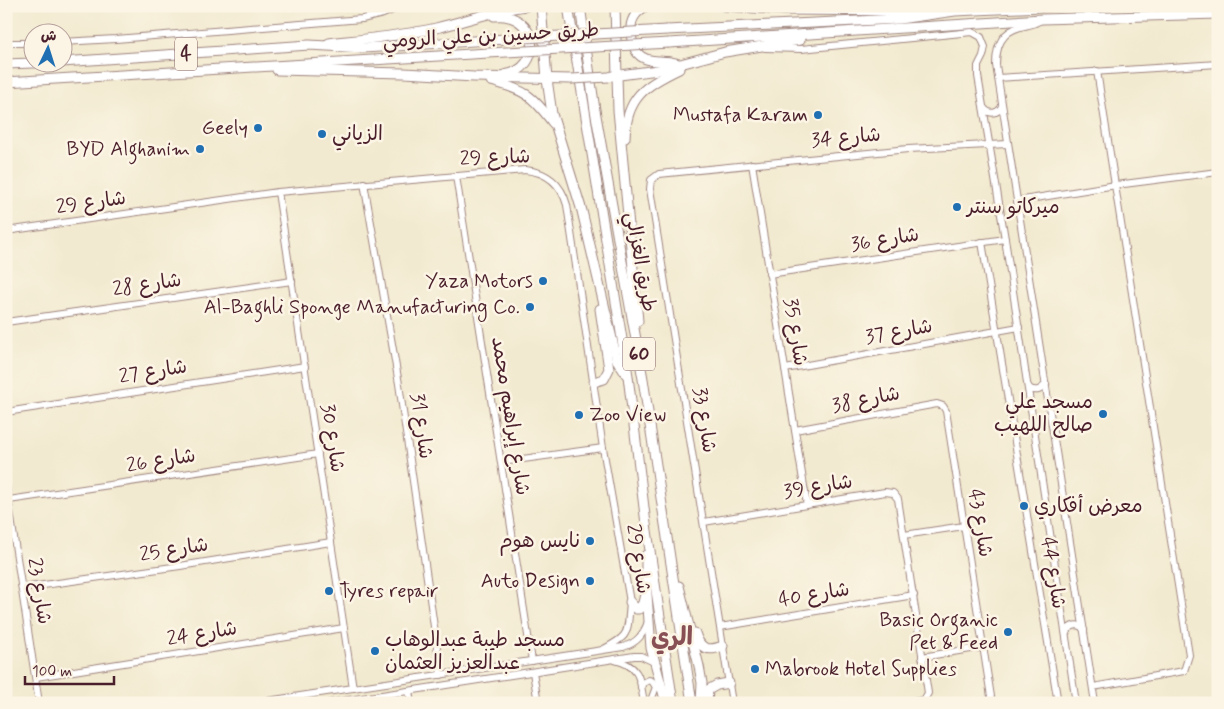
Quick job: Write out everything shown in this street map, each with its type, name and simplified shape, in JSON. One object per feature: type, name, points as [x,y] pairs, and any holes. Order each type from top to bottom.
[{"type":"highway","points":[[464,20],[494,6]]},
{"type":"highway","points":[[309,45],[409,33],[497,11],[526,6]]},
{"type":"highway","points":[[541,6],[549,99],[582,211],[617,360],[628,376]]},
{"type":"highway","name":"طريق الغزالي","points":[[568,6],[628,376],[646,524],[673,703]]},
{"type":"highway","name":"طريق الغزالي","points":[[580,6],[595,110],[643,379],[692,703]]},
{"type":"highway","points":[[615,6],[613,76],[625,176],[643,379]]},
{"type":"highway","points":[[646,6],[638,12],[631,22],[634,48],[648,60],[670,61],[678,64]]},
{"type":"highway","points":[[724,6],[787,10],[955,11]]},
{"type":"highway","name":"طريق حسين بن علي الرومي","points":[[72,61],[309,45],[364,48],[667,30],[899,19],[955,11],[1061,6]]},
{"type":"highway","name":"طريق حسين بن علي الرومي","points":[[6,82],[1042,19],[1218,14]]},
{"type":"highway","points":[[464,20],[501,16],[510,17],[526,27],[531,40],[532,50],[529,59],[520,69],[507,75],[474,77]]},
{"type":"highway","points":[[252,67],[300,72],[404,73],[571,79],[658,70],[749,47],[862,30]]},
{"type":"highway","points":[[625,176],[626,122],[634,100],[655,82],[702,58]]},
{"type":"highway","name":"طريق حسين بن علي الرومي","points":[[6,64],[22,63]]},
{"type":"highway","points":[[474,77],[510,86],[525,93],[539,103],[556,126]]},
{"type":"highway","points":[[594,382],[604,379],[609,369],[601,323],[600,292]]},
{"type":"highway","points":[[646,524],[646,581],[651,648],[666,703]]},
{"type":"highway","points":[[669,552],[685,606],[699,666],[702,683],[701,703]]},
{"type":"highway","points":[[630,602],[636,609],[642,606],[646,581]]},
{"type":"highway","points":[[685,606],[690,615],[698,644],[707,648],[723,646]]},
{"type":"highway","points":[[707,703],[708,690],[711,687],[729,683]]},
{"type":"street","points":[[72,41],[362,19],[383,14],[402,6]]},
{"type":"street","points":[[1042,19],[1034,25],[1019,28],[1006,35],[997,50],[996,65],[1095,703]]},
{"type":"street","points":[[749,47],[801,48],[972,32],[977,34],[984,42],[985,47],[978,70],[1076,703]]},
{"type":"street","points":[[6,43],[22,43]]},
{"type":"street","points":[[982,59],[989,58],[996,65]]},
{"type":"street","points":[[998,78],[1218,64]]},
{"type":"street","points":[[1093,687],[1184,671],[1189,655],[1097,71]]},
{"type":"street","points":[[984,108],[988,112],[993,113],[999,111],[1002,106]]},
{"type":"street","name":"شارع 34","points":[[687,171],[908,149],[1008,144]]},
{"type":"street","name":"شارع 35","points":[[752,164],[807,505]]},
{"type":"street","name":"شارع 29","points":[[6,231],[278,192],[364,183],[526,170],[535,171],[553,179],[560,186],[567,204],[604,448],[630,602],[626,636],[602,650]]},
{"type":"street","name":"شارع 33","points":[[687,171],[659,174],[652,180],[650,190],[732,703]]},
{"type":"street","points":[[1017,200],[1218,172]]},
{"type":"street","name":"شارع إبراهيم محمد","points":[[456,176],[532,661]]},
{"type":"street","name":"شارع 31","points":[[364,183],[399,384],[441,675]]},
{"type":"street","name":"شارع 30","points":[[278,192],[353,688]]},
{"type":"street","name":"شارع 36","points":[[770,274],[1005,239]]},
{"type":"street","name":"شارع 44","points":[[982,242],[1058,703]]},
{"type":"street","name":"شارع 28","points":[[6,322],[292,281]]},
{"type":"street","name":"شارع 37","points":[[785,369],[1019,327]]},
{"type":"street","name":"شارع 27","points":[[6,412],[305,366]]},
{"type":"street","points":[[1028,385],[1034,391],[1046,384]]},
{"type":"street","name":"شارع 38","points":[[795,430],[937,404],[942,406]]},
{"type":"street","name":"شارع 43","points":[[942,406],[946,411],[992,703]]},
{"type":"street","points":[[501,462],[604,448]]},
{"type":"street","name":"شارع 26","points":[[9,500],[318,454]]},
{"type":"street","name":"شارع 23","points":[[6,485],[39,703]]},
{"type":"street","name":"شارع 39","points":[[704,522],[885,492],[893,493],[898,498],[928,693],[924,700],[906,703]]},
{"type":"street","points":[[904,535],[964,526]]},
{"type":"street","name":"شارع 25","points":[[22,588],[180,566],[331,542]]},
{"type":"street","name":"شارع 40","points":[[720,627],[914,595]]},
{"type":"street","points":[[254,703],[623,647],[636,642],[642,636],[650,619]]},
{"type":"street","points":[[1066,633],[1071,626],[1075,625],[1083,627],[1084,631]]},
{"type":"street","name":"شارع 24","points":[[36,677],[344,628]]},
{"type":"street","points":[[922,657],[982,647]]},
{"type":"street","points":[[572,654],[569,656],[568,662],[573,666]]},
{"type":"street","points":[[330,703],[611,659],[642,656],[656,664]]},
{"type":"street","points":[[546,659],[551,661],[552,665],[547,670]]},
{"type":"street","points":[[611,659],[632,666],[638,674],[644,703]]},
{"type":"street","points":[[533,672],[538,703]]},
{"type":"street","points":[[641,688],[642,682],[649,680],[656,687],[650,703]]},
{"type":"street","points":[[409,691],[411,703]]},
{"type":"place","name":"Mustafa Karam","points":[[818,115]]},
{"type":"place","name":"Geely","points":[[258,128]]},
{"type":"place","name":"الزياني","points":[[322,134]]},
{"type":"place","name":"BYD Alghanim","points":[[200,149]]},
{"type":"place","name":"ميركاتو سنتر","points":[[957,207]]},
{"type":"place","name":"Yaza Motors","points":[[543,281]]},
{"type":"place","name":"Al-Baghli Sponge Manufacturing Co.","points":[[530,307]]},
{"type":"place","name":"مسجد علي صالح اللهيب","points":[[1103,414]]},
{"type":"place","name":"Zoo View","points":[[579,415]]},
{"type":"place","name":"معرض أفكاري","points":[[1024,506]]},
{"type":"place","name":"نايس هوم","points":[[590,541]]},
{"type":"place","name":"Auto Design","points":[[590,581]]},
{"type":"place","name":"Tyres repair","points":[[329,591]]},
{"type":"place","name":"Basic Organic Pet & Feed","points":[[1008,632]]},
{"type":"place","name":"مسجد طيبة عبدالوهاب عبدالعزيز العثمان","points":[[375,651]]},
{"type":"place","name":"Mabrook Hotel Supplies","points":[[755,669]]},
{"type":"district","name":"الري","points":[[672,638]]}]
